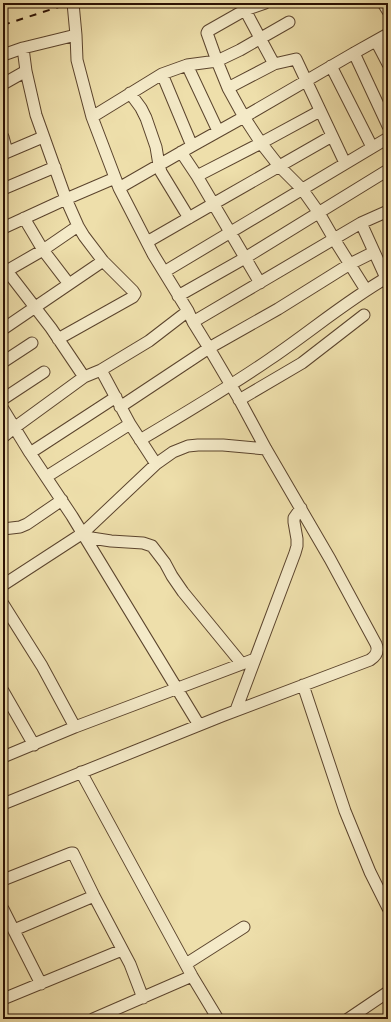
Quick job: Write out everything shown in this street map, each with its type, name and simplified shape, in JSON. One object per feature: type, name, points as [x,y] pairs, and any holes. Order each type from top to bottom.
[{"type":"street","points":[[73,3],[77,60],[92,118],[117,183],[147,242],[231,385],[330,559],[376,644],[377,653]]},
{"type":"street","points":[[265,3],[245,10],[207,32],[217,61],[228,88],[244,117],[261,143],[279,166],[302,189],[319,213],[366,290]]},
{"type":"street","points":[[245,10],[274,64]]},
{"type":"street","points":[[92,118],[162,74],[188,65],[217,61],[240,50],[289,22]]},
{"type":"street","points":[[3,228],[66,199],[117,183],[159,165],[388,34]]},
{"type":"street","points":[[3,55],[23,48],[76,35]]},
{"type":"street","points":[[376,41],[388,64]]},
{"type":"street","points":[[23,48],[26,71],[36,116],[66,199],[78,226],[103,261],[135,294],[135,296],[58,339]]},
{"type":"street","points":[[354,53],[388,126]]},
{"type":"street","points":[[228,88],[274,64],[296,59],[344,163]]},
{"type":"street","points":[[188,65],[218,131]]},
{"type":"street","points":[[332,66],[372,147]]},
{"type":"street","points":[[3,84],[26,71]]},
{"type":"street","points":[[162,74],[192,146]]},
{"type":"street","points":[[130,93],[146,118],[156,147],[161,172],[189,218]]},
{"type":"street","points":[[197,176],[320,110]]},
{"type":"street","points":[[147,242],[332,136]]},
{"type":"street","points":[[3,137],[5,153],[43,137]]},
{"type":"street","points":[[164,272],[388,138]]},
{"type":"street","points":[[181,152],[197,176],[260,283]]},
{"type":"street","points":[[3,189],[55,167]]},
{"type":"street","points":[[178,296],[245,258],[388,170]]},
{"type":"street","points":[[193,322],[361,223],[388,211]]},
{"type":"street","points":[[24,218],[43,250],[69,284]]},
{"type":"street","points":[[140,440],[268,361],[366,290],[387,278],[361,223]]},
{"type":"street","points":[[78,226],[43,250],[5,272],[35,308],[84,377]]},
{"type":"street","points":[[30,453],[278,309],[350,264],[374,252]]},
{"type":"street","points":[[3,329],[103,261]]},
{"type":"street","points":[[3,437],[84,377],[101,370],[149,341],[188,312]]},
{"type":"street","points":[[239,400],[302,363],[364,315]]},
{"type":"street","points":[[3,362],[32,343]]},
{"type":"street","points":[[101,370],[130,424],[156,464]]},
{"type":"street","points":[[3,399],[44,372]]},
{"type":"street","points":[[3,409],[84,535],[199,725]]},
{"type":"street","points":[[46,477],[130,424]]},
{"type":"street","points":[[3,585],[84,535],[156,464],[173,452],[188,446],[210,445],[266,448]]},
{"type":"street","points":[[3,529],[23,526],[62,500]]},
{"type":"street","points":[[236,710],[296,553],[298,546],[294,518],[301,508]]},
{"type":"street","points":[[84,535],[111,541],[143,543],[152,546],[165,563],[183,592],[242,664]]},
{"type":"street","points":[[3,604],[42,666],[76,727]]},
{"type":"street","points":[[3,804],[236,710],[370,660],[377,653],[388,647]]},
{"type":"street","points":[[3,757],[76,727],[255,659]]},
{"type":"street","points":[[303,685],[345,812],[370,872],[388,908]]},
{"type":"street","points":[[3,691],[34,745]]},
{"type":"street","points":[[81,772],[192,976],[218,1019]]},
{"type":"street","points":[[3,880],[72,853],[133,972],[143,998]]},
{"type":"street","points":[[14,930],[94,896]]},
{"type":"street","points":[[3,909],[41,984]]},
{"type":"street","points":[[186,964],[244,927]]},
{"type":"street","points":[[3,999],[122,950]]},
{"type":"street","points":[[93,1019],[192,976]]},
{"type":"street","points":[[348,1019],[388,992]]},
{"type":"railway","points":[[3,25],[71,3]]}]
